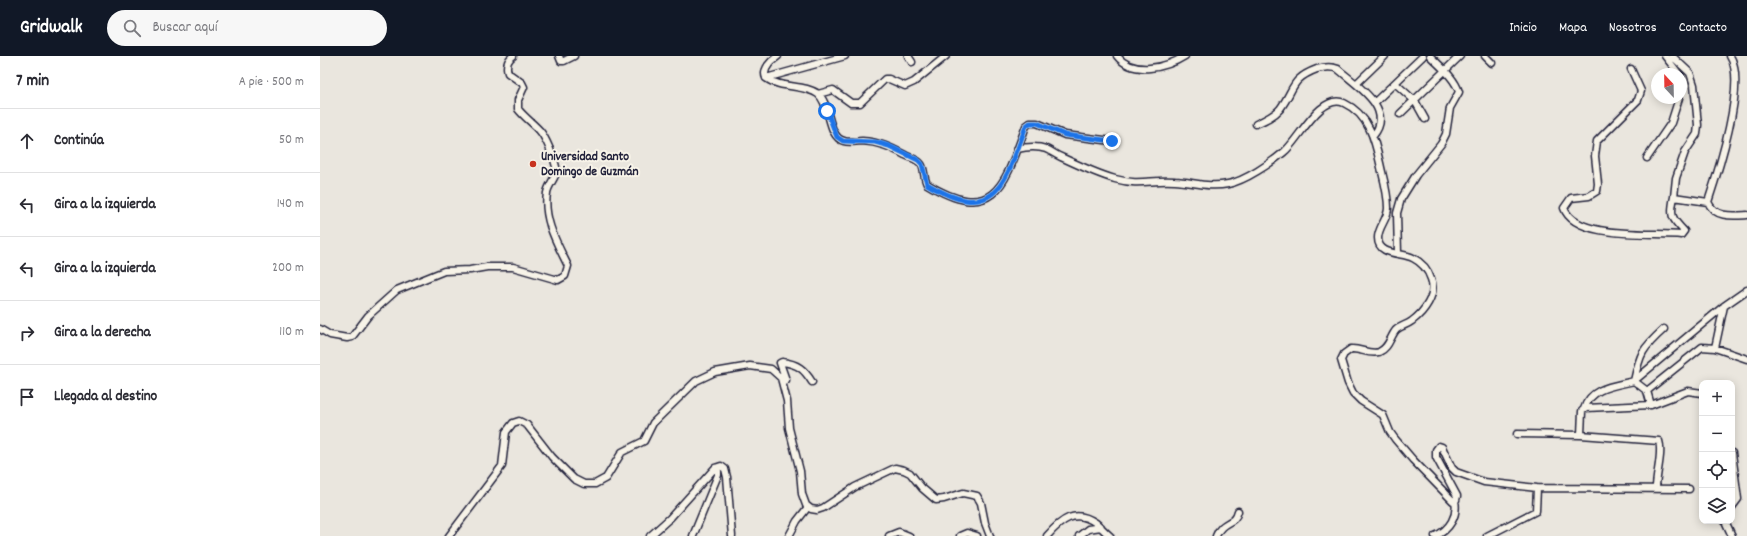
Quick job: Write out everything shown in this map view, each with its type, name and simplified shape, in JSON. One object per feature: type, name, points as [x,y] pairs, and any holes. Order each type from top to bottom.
[{"type":"street","points":[[320,329],[330,335],[347,338],[352,337],[368,316],[397,290],[444,271],[470,270],[487,267],[513,267],[558,280],[565,276],[568,266],[550,228],[546,202],[547,191],[557,170],[556,165],[544,136],[518,109],[518,100],[524,87],[522,83],[508,73],[506,68],[510,58],[513,56]]},
{"type":"street","points":[[559,56],[561,61],[564,61],[574,56]]},
{"type":"street","points":[[778,56],[768,64],[765,71],[766,78],[774,83],[808,90],[818,94],[824,102],[829,121],[837,137],[843,141],[875,142],[889,146],[918,160],[922,164],[927,184],[962,200],[978,201],[994,194],[1007,174],[1026,126],[1030,123],[1037,123],[1065,135],[1112,141]]},
{"type":"street","points":[[766,78],[845,56]]},
{"type":"street","points":[[818,94],[833,90],[851,103],[860,103],[884,79],[889,79],[905,86],[914,82],[946,56]]},
{"type":"street","points":[[1116,56],[1130,66],[1151,69],[1165,66],[1185,56]]},
{"type":"street","points":[[1356,84],[1385,56]]},
{"type":"street","points":[[1375,102],[1396,84],[1423,56]]},
{"type":"street","points":[[1398,254],[1397,213],[1401,199],[1416,175],[1441,144],[1446,134],[1450,108],[1459,92],[1457,86],[1445,71],[1430,56]]},
{"type":"street","points":[[1400,114],[1460,56]]},
{"type":"street","points":[[1485,56],[1492,63]]},
{"type":"street","points":[[1665,56],[1674,68]]},
{"type":"street","points":[[1631,69],[1641,91],[1638,100],[1597,141],[1595,156],[1598,184],[1597,190],[1589,196],[1571,198],[1564,208],[1569,216],[1581,224],[1596,230],[1681,235],[1684,231],[1673,220],[1671,210],[1676,178],[1685,152],[1697,134],[1698,125],[1694,85],[1690,73],[1672,56]]},
{"type":"street","points":[[1730,56],[1735,72],[1736,87],[1729,127],[1708,202],[1711,209],[1721,215],[1747,215]]},
{"type":"street","points":[[1256,124],[1268,119],[1279,109],[1299,77],[1322,68],[1333,67],[1338,69],[1375,102],[1382,118],[1380,125],[1373,136]]},
{"type":"street","points":[[1396,84],[1415,101],[1425,119]]},
{"type":"street","points":[[1017,149],[1026,147],[1045,149],[1089,169],[1132,183],[1175,181],[1205,186],[1226,184],[1241,180],[1280,155],[1291,145],[1310,118],[1332,103],[1341,102],[1358,113],[1373,136],[1388,208],[1378,238],[1385,250],[1414,258],[1427,271],[1433,285],[1430,299],[1414,320],[1398,329],[1389,344],[1382,350],[1373,353],[1351,349],[1343,355],[1341,363],[1353,393],[1361,401],[1384,415],[1390,432],[1413,460],[1451,500],[1455,501]]},
{"type":"street","points":[[1647,158],[1672,123],[1677,104]]},
{"type":"street","points":[[1674,197],[1708,202]]},
{"type":"street","points":[[1582,435],[1584,409],[1587,399],[1604,388],[1634,381],[1724,306],[1747,290]]},
{"type":"street","points":[[1715,348],[1724,306]]},
{"type":"street","points":[[1634,381],[1639,358],[1645,347],[1664,329]]},
{"type":"street","points":[[1647,391],[1702,347],[1715,348],[1747,359]]},
{"type":"street","points":[[812,382],[804,369],[796,364],[780,362],[786,380],[789,428],[797,458],[802,494],[808,507],[814,510],[823,508],[863,482],[892,469],[901,469],[910,473],[922,488],[936,500],[944,499],[963,492],[977,496],[981,503],[984,523],[990,536]]},
{"type":"street","points":[[449,536],[502,466],[506,432],[513,423],[522,422],[527,425],[552,457],[568,474],[584,484],[591,485],[604,480],[622,452],[644,441],[653,422],[670,404],[702,376],[741,367],[755,366],[768,368],[780,375],[786,397]]},
{"type":"street","points":[[1634,381],[1647,391],[1650,405]]},
{"type":"street","points":[[1584,409],[1650,405],[1688,391],[1699,392]]},
{"type":"street","points":[[1517,434],[1582,435],[1659,441],[1661,452],[1656,473],[1656,488]]},
{"type":"street","points":[[1435,536],[1441,534],[1451,523],[1457,508],[1455,501],[1457,499],[1457,494],[1436,457],[1436,450],[1439,446],[1442,447],[1452,468],[1469,478],[1484,482],[1537,488],[1689,489]]},
{"type":"street","points":[[650,536],[670,518],[715,468],[722,466],[725,469],[732,536]]},
{"type":"street","points":[[693,536],[718,475],[718,471],[715,468]]},
{"type":"street","points":[[1735,476],[1738,499],[1735,504]]},
{"type":"street","points":[[1487,536],[1536,511],[1537,488]]},
{"type":"street","points":[[789,536],[797,521],[808,507]]},
{"type":"street","points":[[1216,536],[1220,527],[1234,519],[1238,511]]},
{"type":"street","points":[[1046,536],[1062,520],[1069,517],[1086,518],[1110,536]]},
{"type":"street","points":[[1726,524],[1732,536]]},
{"type":"street","points":[[1079,536],[1088,528],[1100,527]]},
{"type":"street","points":[[889,536],[899,532],[909,536]]},
{"type":"street","points":[[960,536],[967,533],[977,536]]},
{"type":"place","name":"Universidad Santo Domingo de Guzmán","points":[[533,164]]},
{"type":"route","points":[[827,111],[829,121],[837,137],[843,141],[875,142],[889,146],[906,156],[918,160],[922,164],[927,184],[962,200],[973,202],[987,198],[994,194],[1007,174],[1026,126],[1030,123],[1037,123],[1065,135],[1112,141]]}]
